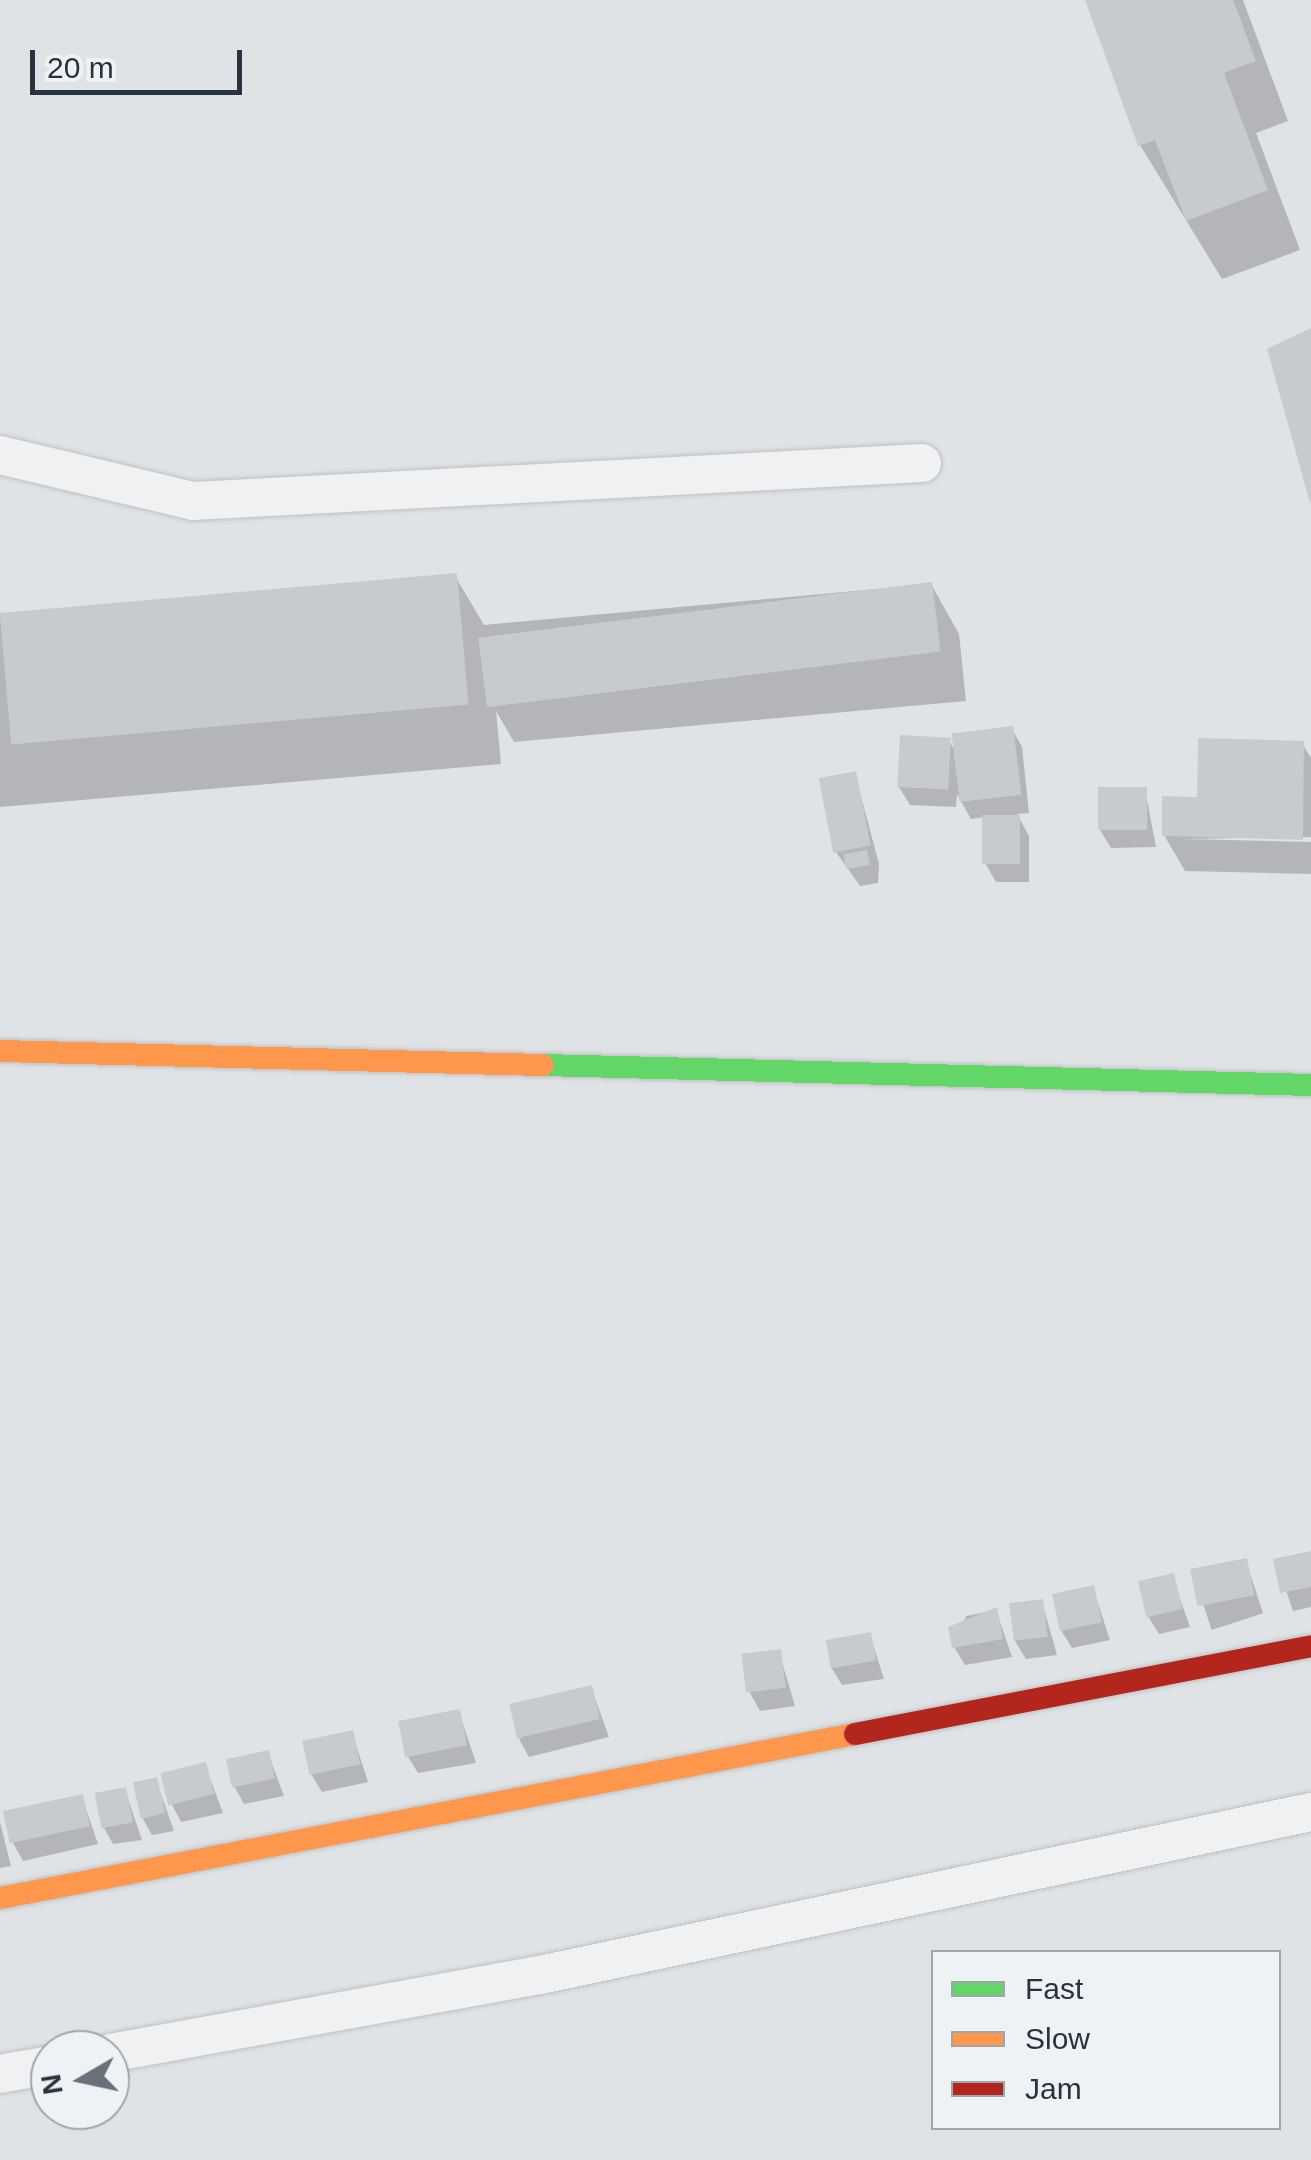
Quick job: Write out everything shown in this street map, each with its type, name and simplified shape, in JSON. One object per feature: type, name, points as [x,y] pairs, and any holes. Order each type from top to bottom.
[{"type":"street","points":[[0,1050],[1311,1085]]},
{"type":"street","points":[[0,1898],[1311,1646]]},
{"type":"lane","points":[[0,454],[193,501],[922,463]]},
{"type":"lane","points":[[130,2049],[540,1975],[1311,1812]]},
{"type":"lane","points":[[0,2074],[30,2068]]},
{"type":"building","points":[[1085,0],[1233,0],[1256,61],[1224,73],[1268,190],[1186,221],[1155,140],[1138,146]]},
{"type":"building","points":[[1311,328],[1311,502],[1310,503],[1267,349]]},
{"type":"building","points":[[457,573],[469,704],[11,745],[0,613]]},
{"type":"building","points":[[932,582],[941,651],[487,707],[478,638]]},
{"type":"building","points":[[1013,726],[1021,794],[960,802],[951,734]]},
{"type":"building","points":[[900,735],[951,738],[948,790],[897,787]]},
{"type":"building","points":[[1198,738],[1304,741],[1303,840],[1162,836],[1162,796],[1197,797]]},
{"type":"building","points":[[856,771],[871,846],[833,853],[819,778]]},
{"type":"building","points":[[1098,787],[1147,787],[1147,830],[1098,830]]},
{"type":"building","points":[[982,815],[1020,815],[1020,864],[982,864]]},
{"type":"building","points":[[867,850],[870,865],[846,869],[843,855]]},
{"type":"building","points":[[1311,1551],[1311,1587],[1280,1593],[1273,1559]]},
{"type":"building","points":[[1247,1558],[1254,1595],[1197,1606],[1190,1569]]},
{"type":"building","points":[[1174,1573],[1182,1609],[1146,1617],[1138,1581]]},
{"type":"building","points":[[1094,1585],[1102,1622],[1060,1631],[1052,1594]]},
{"type":"building","points":[[1043,1599],[1048,1637],[1014,1641],[1009,1603]]},
{"type":"building","points":[[997,1607],[1003,1639],[952,1648],[948,1627]]},
{"type":"building","points":[[871,1632],[876,1661],[831,1669],[826,1640]]},
{"type":"building","points":[[781,1649],[786,1688],[746,1693],[741,1654]]},
{"type":"building","points":[[592,1685],[600,1719],[517,1738],[509,1704]]},
{"type":"building","points":[[460,1709],[467,1745],[405,1757],[398,1721]]},
{"type":"building","points":[[353,1730],[360,1764],[309,1775],[302,1741]]},
{"type":"building","points":[[269,1750],[275,1778],[232,1788],[226,1759]]},
{"type":"building","points":[[206,1762],[214,1794],[168,1805],[160,1773]]},
{"type":"building","points":[[157,1777],[165,1813],[141,1819],[133,1783]]},
{"type":"building","points":[[126,1787],[133,1822],[101,1828],[95,1793]]},
{"type":"building","points":[[83,1794],[90,1826],[10,1843],[3,1811]]},
{"type":"traffic: fast","points":[[543,1065],[1311,1085]]},
{"type":"traffic: slow","points":[[0,1051],[543,1065]]},
{"type":"traffic: slow","points":[[0,1898],[855,1734]]},
{"type":"traffic: jam","points":[[855,1734],[1311,1646]]}]
